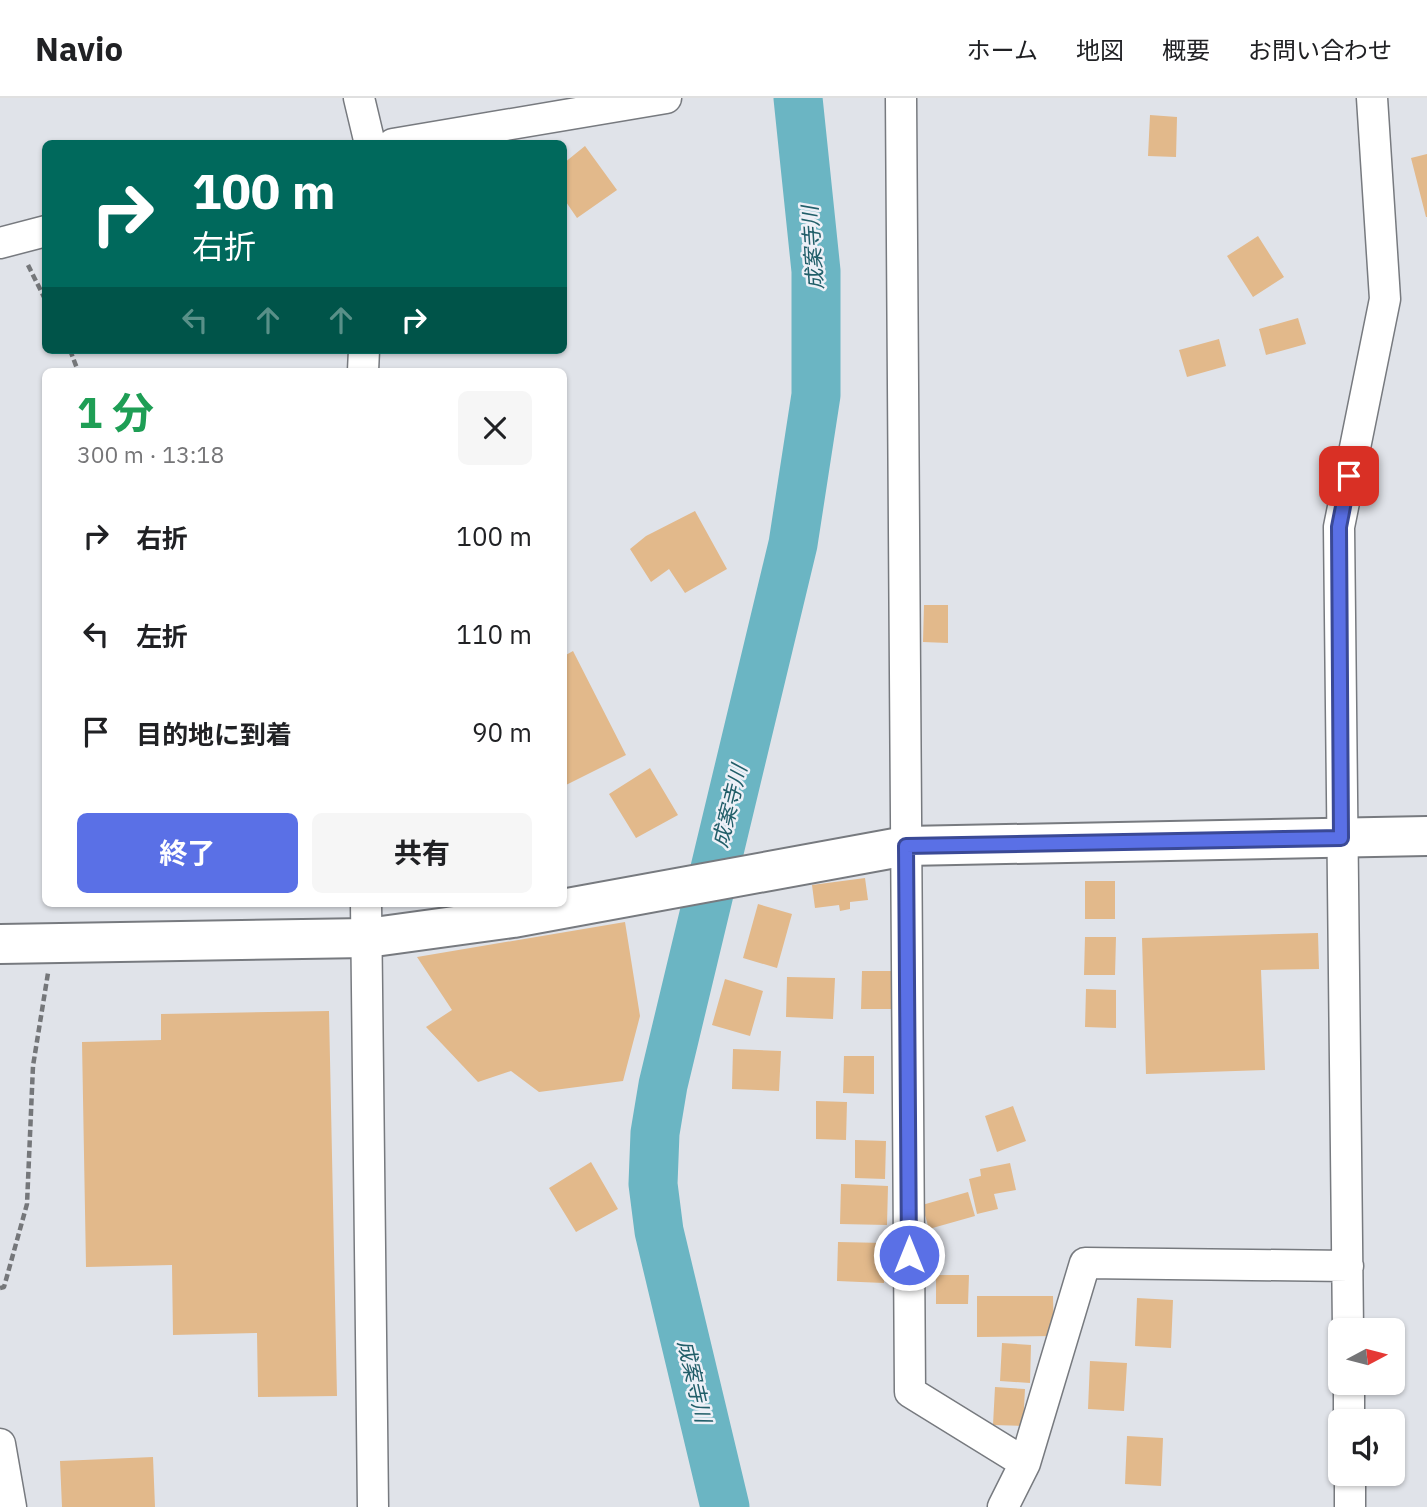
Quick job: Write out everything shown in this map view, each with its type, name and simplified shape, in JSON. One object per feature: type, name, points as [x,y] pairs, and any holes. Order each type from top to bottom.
[{"type":"street","points":[[359,98],[369,140]]},
{"type":"street","points":[[417,140],[666,98]]},
{"type":"street","points":[[901,98],[910,1392],[1025,1463]]},
{"type":"street","points":[[1348,1318],[1339,527],[1385,299],[1372,98]]},
{"type":"street","points":[[0,243],[42,232]]},
{"type":"street","points":[[0,944],[52,943],[367,921],[513,918],[906,846],[1427,836]]},
{"type":"street","points":[[367,921],[373,1507]]},
{"type":"street","points":[[1003,1507],[1025,1463],[1085,1263],[1348,1266]]},
{"type":"street","points":[[0,1444],[11,1507]]},
{"type":"street","points":[[1350,1486],[1350,1507]]},
{"type":"path","points":[[0,1288],[4,1287],[27,1204],[33,1066],[52,943]]},
{"type":"building","points":[[1150,115],[1177,117],[1176,157],[1148,156]]},
{"type":"building","points":[[585,146],[617,190],[577,218],[567,203],[567,161]]},
{"type":"building","points":[[1427,154],[1427,217],[1426,217],[1411,158]]},
{"type":"building","points":[[1258,236],[1284,277],[1253,297],[1227,256]]},
{"type":"building","points":[[1298,318],[1306,344],[1266,355],[1259,329]]},
{"type":"building","points":[[1219,339],[1226,366],[1187,377],[1179,350]]},
{"type":"building","points":[[695,511],[727,569],[685,593],[669,569],[651,582],[630,549],[646,536]]},
{"type":"building","points":[[924,605],[948,605],[948,643],[923,642]]},
{"type":"building","points":[[573,651],[626,755],[567,784],[567,654]]},
{"type":"building","points":[[650,768],[678,815],[636,838],[609,794]]},
{"type":"building","points":[[865,878],[868,900],[850,902],[850,909],[840,911],[839,905],[815,908],[812,885]]},
{"type":"building","points":[[1085,881],[1115,881],[1115,919],[1085,919]]},
{"type":"building","points":[[758,904],[792,914],[777,968],[743,958]]},
{"type":"building","points":[[625,922],[640,1016],[623,1081],[539,1092],[511,1071],[478,1082],[426,1027],[452,1010],[417,957]]},
{"type":"building","points":[[1318,933],[1319,969],[1261,970],[1265,1070],[1146,1074],[1142,938]]},
{"type":"building","points":[[1085,937],[1116,937],[1115,975],[1084,975]]},
{"type":"building","points":[[862,971],[892,971],[891,1009],[861,1009]]},
{"type":"building","points":[[787,977],[835,978],[833,1019],[786,1017]]},
{"type":"building","points":[[725,979],[763,991],[750,1036],[712,1025]]},
{"type":"building","points":[[1086,989],[1116,990],[1116,1028],[1085,1027]]},
{"type":"building","points":[[329,1011],[337,1396],[258,1397],[257,1333],[173,1335],[172,1265],[86,1267],[82,1042],[161,1040],[161,1014]]},
{"type":"building","points":[[733,1049],[781,1051],[779,1091],[732,1089]]},
{"type":"building","points":[[844,1056],[874,1056],[874,1094],[843,1093]]},
{"type":"building","points":[[816,1101],[847,1102],[846,1140],[816,1139]]},
{"type":"building","points":[[1013,1106],[1026,1141],[997,1152],[985,1116]]},
{"type":"building","points":[[855,1140],[886,1141],[885,1179],[855,1178]]},
{"type":"building","points":[[591,1162],[618,1209],[576,1232],[549,1188]]},
{"type":"building","points":[[1010,1163],[1016,1190],[994,1194],[998,1209],[977,1214],[969,1179],[981,1176],[980,1169]]},
{"type":"building","points":[[841,1184],[888,1186],[887,1225],[840,1224]]},
{"type":"building","points":[[968,1192],[975,1216],[929,1229],[922,1205]]},
{"type":"building","points":[[838,1242],[885,1243],[884,1283],[837,1281]]},
{"type":"building","points":[[936,1275],[969,1275],[968,1304],[936,1304]]},
{"type":"building","points":[[977,1296],[1053,1296],[1054,1336],[977,1337]]},
{"type":"building","points":[[1137,1298],[1173,1300],[1171,1348],[1135,1346]]},
{"type":"building","points":[[1002,1343],[1031,1345],[1030,1383],[1000,1381]]},
{"type":"building","points":[[1090,1361],[1127,1363],[1124,1411],[1088,1409]]},
{"type":"building","points":[[995,1387],[1025,1389],[1023,1426],[993,1425]]},
{"type":"building","points":[[1127,1436],[1163,1438],[1161,1486],[1125,1484]]},
{"type":"building","points":[[153,1457],[155,1507],[62,1507],[60,1461]]},
{"type":"waterway","name":"成案寺川","points":[[725,1507],[659,1231],[653,1184],[655,1133],[663,1085],[793,544],[816,395],[816,271],[798,98]]},
{"type":"route","points":[[909,1255],[906,846],[1341,838],[1339,527],[1349,476]]}]
